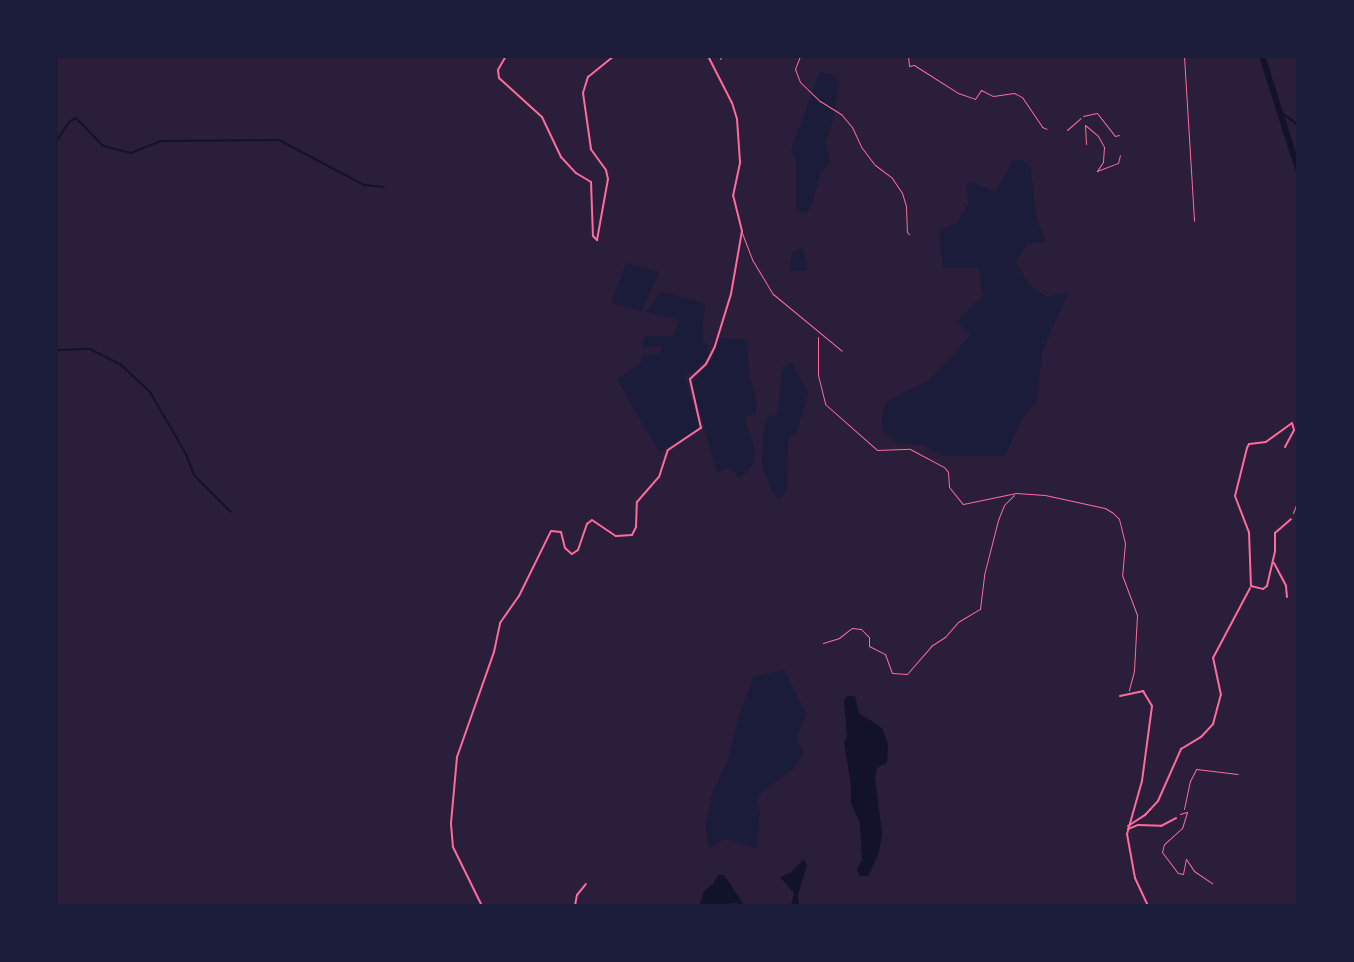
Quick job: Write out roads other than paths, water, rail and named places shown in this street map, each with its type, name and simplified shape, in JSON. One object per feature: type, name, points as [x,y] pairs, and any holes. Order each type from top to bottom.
[{"type":"street","points":[[506,56],[498,70],[499,78],[542,117],[566,163],[591,182],[593,236],[597,240],[608,179],[606,170],[591,149],[583,93],[588,77],[614,56]]},
{"type":"street","points":[[482,906],[453,847],[451,823],[457,757],[494,652],[500,623],[519,596],[551,531],[561,532],[565,548],[572,554],[578,550],[587,524],[592,520],[615,536],[632,535],[636,527],[637,502],[659,477],[668,450],[701,428],[690,379],[710,359],[731,294],[742,231],[733,196],[740,162],[737,119],[732,103],[708,56]]},
{"type":"street","points":[[1127,828],[1158,801],[1181,748],[1201,737],[1213,724],[1221,695],[1213,659],[1251,586],[1249,532],[1237,503],[1236,492],[1248,446],[1266,442],[1292,423],[1294,430],[1285,447]]},
{"type":"street","points":[[1251,586],[1265,588],[1273,562],[1275,533],[1291,519]]},
{"type":"street","points":[[1273,562],[1286,586],[1287,597]]},
{"type":"street","points":[[1120,696],[1143,691],[1152,706],[1142,781],[1127,828],[1135,878],[1147,906]]},
{"type":"street","points":[[1127,828],[1139,825],[1161,826],[1176,818]]},
{"type":"street","points":[[575,906],[577,895],[586,884]]},
{"type":"lane","points":[[742,231],[752,261],[773,294],[842,351]]},
{"type":"waterway","points":[[1262,56],[1298,169]]},
{"type":"waterway","points":[[1280,111],[1298,125]]},
{"type":"waterway","points":[[56,142],[69,122],[76,118],[103,146],[131,153],[161,141],[279,140],[364,185],[384,187]]},
{"type":"waterway","points":[[56,350],[90,349],[120,364],[150,392],[186,454],[194,475],[231,512]]}]
